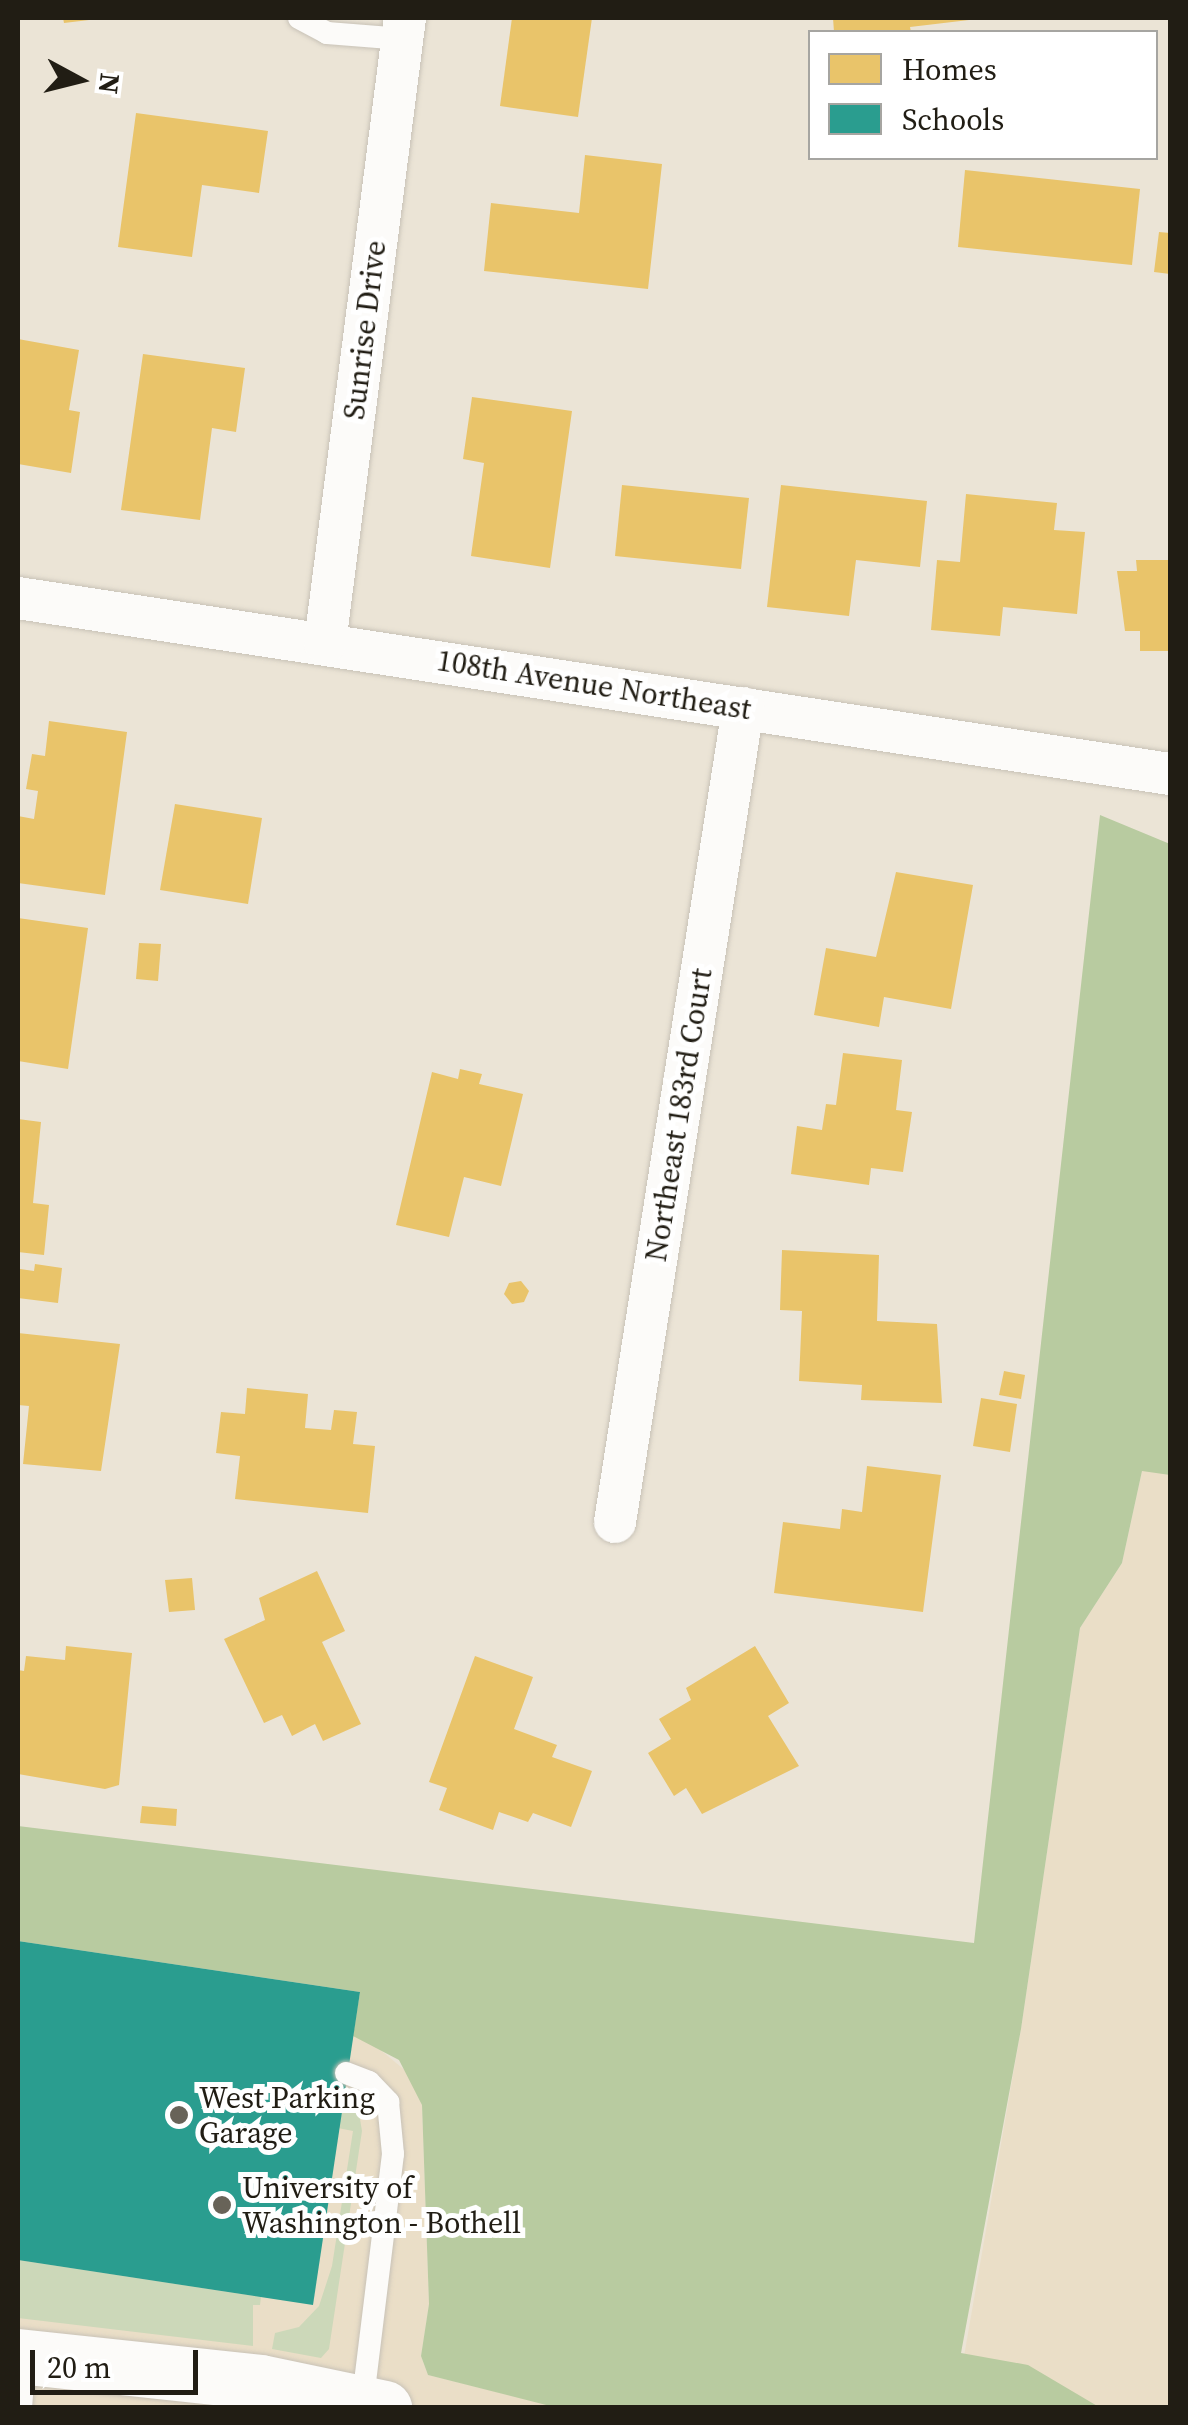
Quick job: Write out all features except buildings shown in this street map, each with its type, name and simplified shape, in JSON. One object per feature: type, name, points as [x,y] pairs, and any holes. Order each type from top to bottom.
[{"type":"street","name":"Sunrise Drive","points":[[324,643],[404,28]]},
{"type":"street","name":"108th Avenue Northeast","points":[[18,598],[1170,774]]},
{"type":"street","name":"Northeast 183rd Court","points":[[615,1522],[743,708]]},
{"type":"street","points":[[21,2373],[143,2366],[373,2404]]},
{"type":"lane","points":[[299,18],[327,33],[404,28]]},
{"type":"lane","points":[[346,2073],[369,2082],[388,2102],[393,2154],[373,2404]]},
{"type":"shaded area","points":[[1170,1458],[1170,2407],[955,2408],[1021,2029],[1080,1628],[1122,1563],[1142,1471]]},
{"type":"shaded area","name":"University of Washington - Bothell","points":[[18,1941],[360,1992],[371,2042],[413,2077],[422,2105],[429,2304],[421,2356],[428,2375],[558,2407],[18,2407]]},
{"type":"green space","points":[[1100,815],[1170,844],[1170,1475],[1142,1471],[1122,1563],[1080,1628],[1021,2029],[961,2353],[1028,2365],[1099,2407],[558,2408],[428,2375],[421,2356],[429,2304],[422,2105],[399,2060],[353,2036],[360,1992],[18,1941],[18,1826],[974,1943]]},
{"type":"green space","points":[[341,2102],[359,2113],[362,2131],[329,2349],[321,2358],[272,2349],[275,2333],[299,2327],[319,2306],[332,2266],[353,2131],[338,2128]]},
{"type":"green space","points":[[18,2260],[261,2297],[260,2305],[253,2305],[253,2346],[18,2318]]},
{"type":"place","name":"West Parking Garage","points":[[179,2115]]},
{"type":"place","name":"University of Washington - Bothell","points":[[222,2205]]}]
